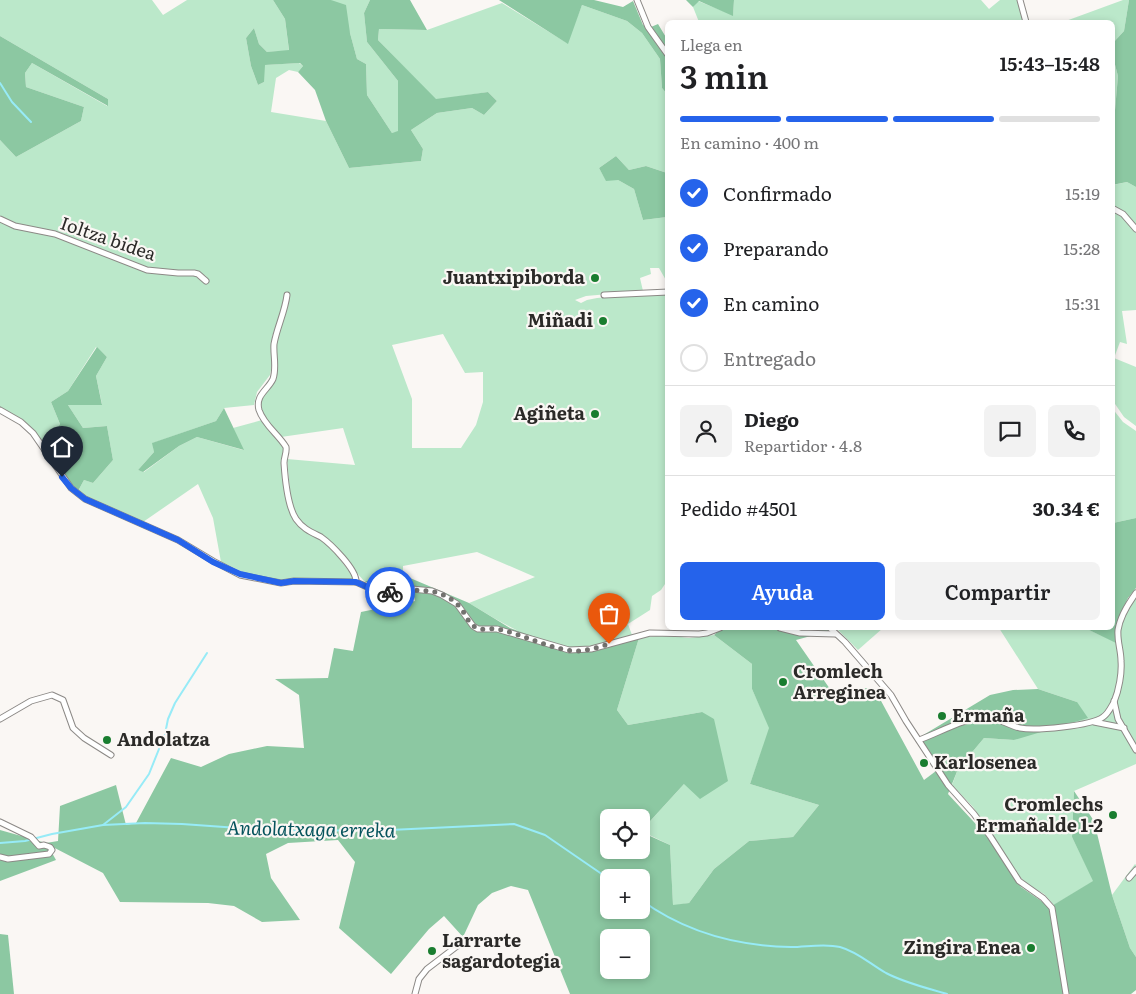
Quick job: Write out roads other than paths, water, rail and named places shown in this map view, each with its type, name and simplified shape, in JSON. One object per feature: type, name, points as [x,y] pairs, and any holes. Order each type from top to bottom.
[{"type":"street","points":[[638,0],[648,27],[665,51]]},
{"type":"street","points":[[1020,0],[1025,20]]},
{"type":"street","points":[[1115,210],[1123,214],[1136,229]]},
{"type":"street","name":"Ioltza bidea","points":[[0,219],[15,226],[55,234],[147,270],[194,273],[206,281]]},
{"type":"street","points":[[604,295],[665,292]]},
{"type":"street","points":[[287,295],[275,341],[275,369],[273,378],[261,394],[259,410],[266,424],[286,448],[284,461],[289,502],[296,519],[306,530],[320,537],[335,550],[354,574],[356,582]]},
{"type":"street","points":[[0,410],[21,422],[33,433],[66,482],[85,499],[178,540],[227,569],[249,577],[281,583],[294,581],[356,582],[382,592],[412,589],[437,593],[457,604],[473,626],[478,629],[497,629],[569,650],[591,649],[650,633],[699,634],[715,630]]},
{"type":"street","points":[[1094,722],[1106,714],[1114,701],[1121,668],[1118,630],[1125,610],[1136,593]]},
{"type":"street","points":[[790,630],[836,634]]},
{"type":"street","points":[[832,630],[857,655],[891,695],[948,785],[974,814],[1019,881],[1043,898],[1052,908],[1066,994]]},
{"type":"street","points":[[0,719],[31,701],[52,695],[63,700],[73,728],[84,738],[111,755]]},
{"type":"street","points":[[1114,701],[1118,719],[1136,750]]},
{"type":"street","points":[[920,740],[963,722],[988,717],[1022,729],[1094,722],[1124,728]]},
{"type":"street","points":[[0,822],[33,840],[39,846],[44,845],[52,850],[49,854],[8,859],[0,857]]},
{"type":"street","points":[[1129,878],[1136,870]]},
{"type":"street","points":[[415,994],[419,979],[427,969],[464,940]]},
{"type":"waterway","points":[[0,83],[12,102],[31,122]]},
{"type":"waterway","points":[[103,825],[126,807],[149,774],[175,703],[207,653]]},
{"type":"waterway","name":"Andolatxaga erreka","points":[[0,843],[25,841],[103,825],[145,823],[282,831],[390,830],[514,824],[545,835],[600,873]]},
{"type":"waterway","name":"Andolatxaga erreka","points":[[650,906],[675,921],[731,940],[771,946],[828,945],[840,947],[858,955],[893,977],[947,994]]},
{"type":"place","name":"Juantxipiborda","points":[[595,278]]},
{"type":"place","name":"Miñadi","points":[[603,321]]},
{"type":"place","name":"Agiñeta","points":[[595,414]]},
{"type":"place","name":"Cromlech Arreginea","points":[[783,682]]},
{"type":"place","name":"Ermaña","points":[[942,716]]},
{"type":"place","name":"Andolatza","points":[[107,740]]},
{"type":"place","name":"Karlosenea","points":[[924,763]]},
{"type":"place","name":"Cromlechs Ermañalde 1-2","points":[[1113,815]]},
{"type":"place","name":"Zingira Enea","points":[[1031,948]]},
{"type":"place","name":"Larrarte sagardotegia","points":[[432,951]]}]
